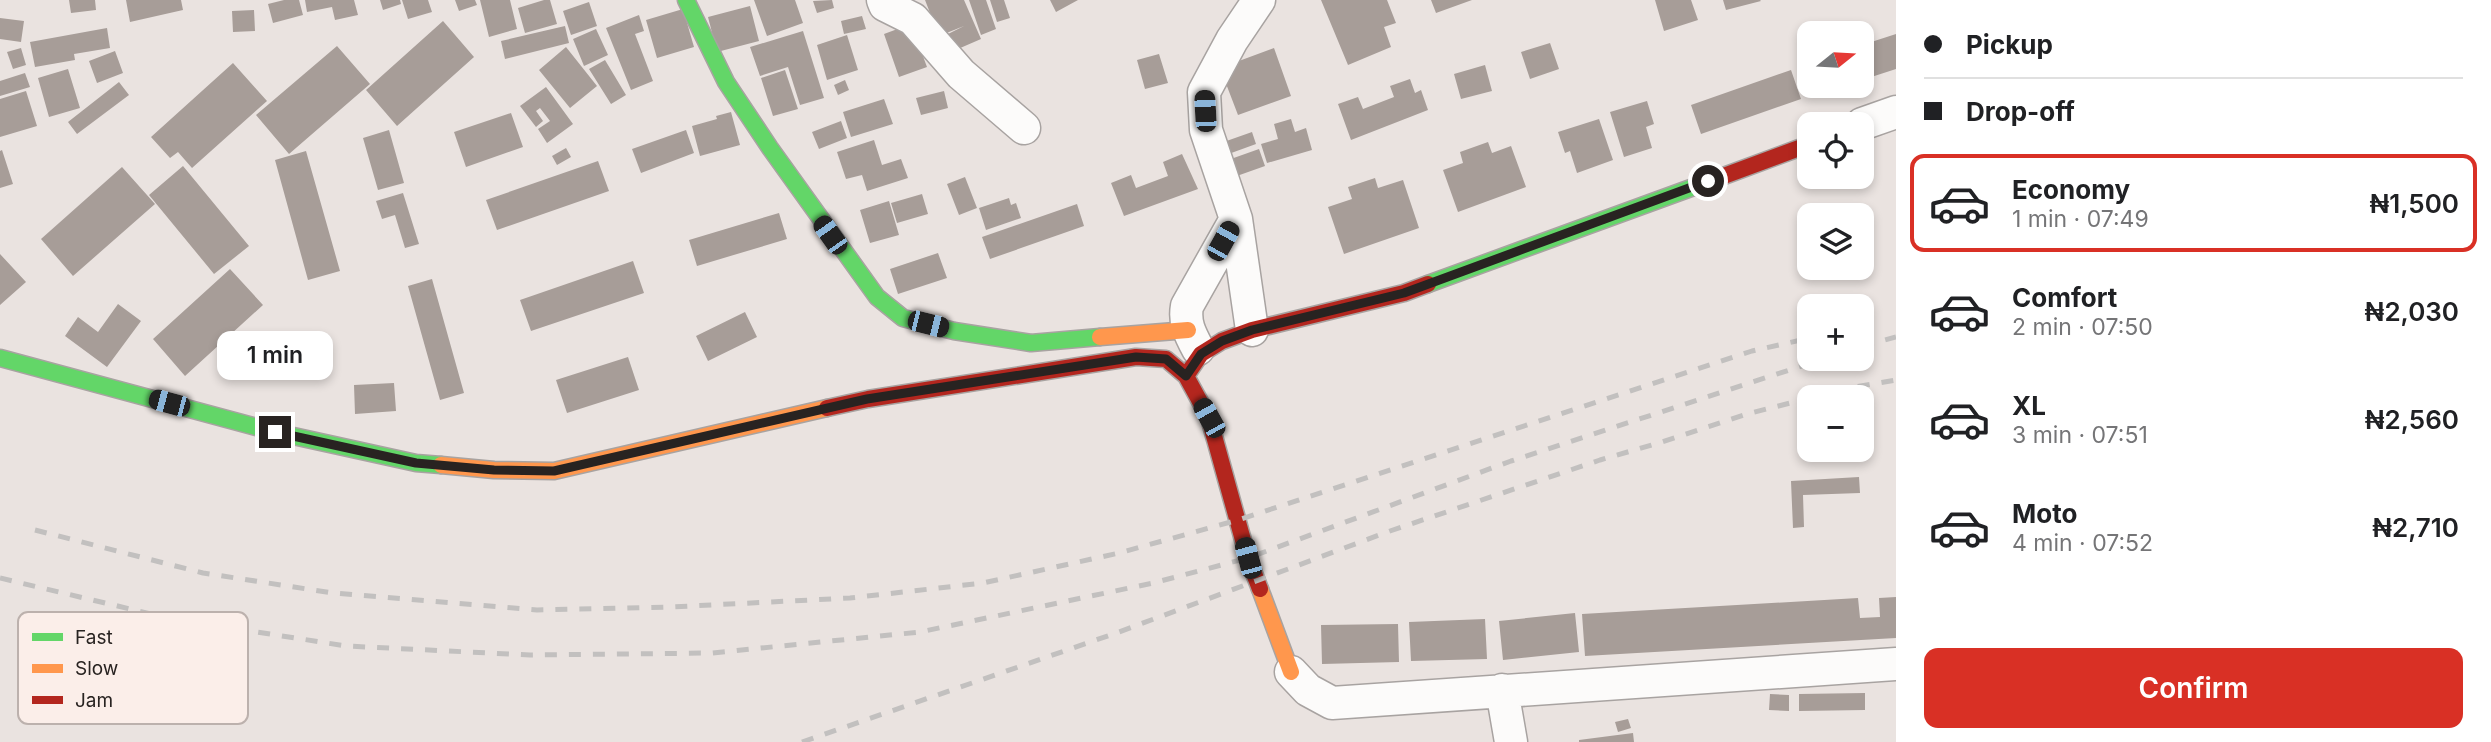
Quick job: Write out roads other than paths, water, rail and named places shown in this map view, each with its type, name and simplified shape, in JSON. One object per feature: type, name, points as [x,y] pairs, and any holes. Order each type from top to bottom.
[{"type":"street","points":[[686,0],[726,82],[770,148],[877,297],[903,318],[954,331],[1031,343],[1191,353]]},
{"type":"street","points":[[883,0],[886,5],[913,19],[961,74],[1024,128]]},
{"type":"street","points":[[1252,330],[1236,219],[1206,131],[1204,92],[1232,40],[1259,0]]},
{"type":"street","points":[[1874,120],[1896,112]]},
{"type":"street","points":[[0,358],[275,432],[416,463],[517,471],[554,471],[867,399],[1136,357],[1166,359],[1191,353],[1252,330],[1404,293],[1797,149]]},
{"type":"street","points":[[1236,219],[1187,306],[1185,318],[1191,353],[1248,558],[1291,672],[1308,690],[1332,703],[1896,664]]},
{"type":"street","points":[[1502,690],[1511,742]]},
{"type":"railway","points":[[1874,343],[1896,337]]},
{"type":"railway","points":[[35,530],[203,573],[333,593],[537,610],[850,598],[983,583],[1119,553],[1238,520],[1752,351],[1797,341]]},
{"type":"railway","points":[[248,631],[346,646],[530,655],[712,653],[920,632],[1153,583],[1248,558],[1511,461],[1797,368]]},
{"type":"railway","points":[[1867,385],[1896,380]]},
{"type":"railway","points":[[802,742],[1119,632],[1390,531],[1600,460],[1747,414],[1797,401]]},
{"type":"railway","points":[[0,578],[143,612]]}]
